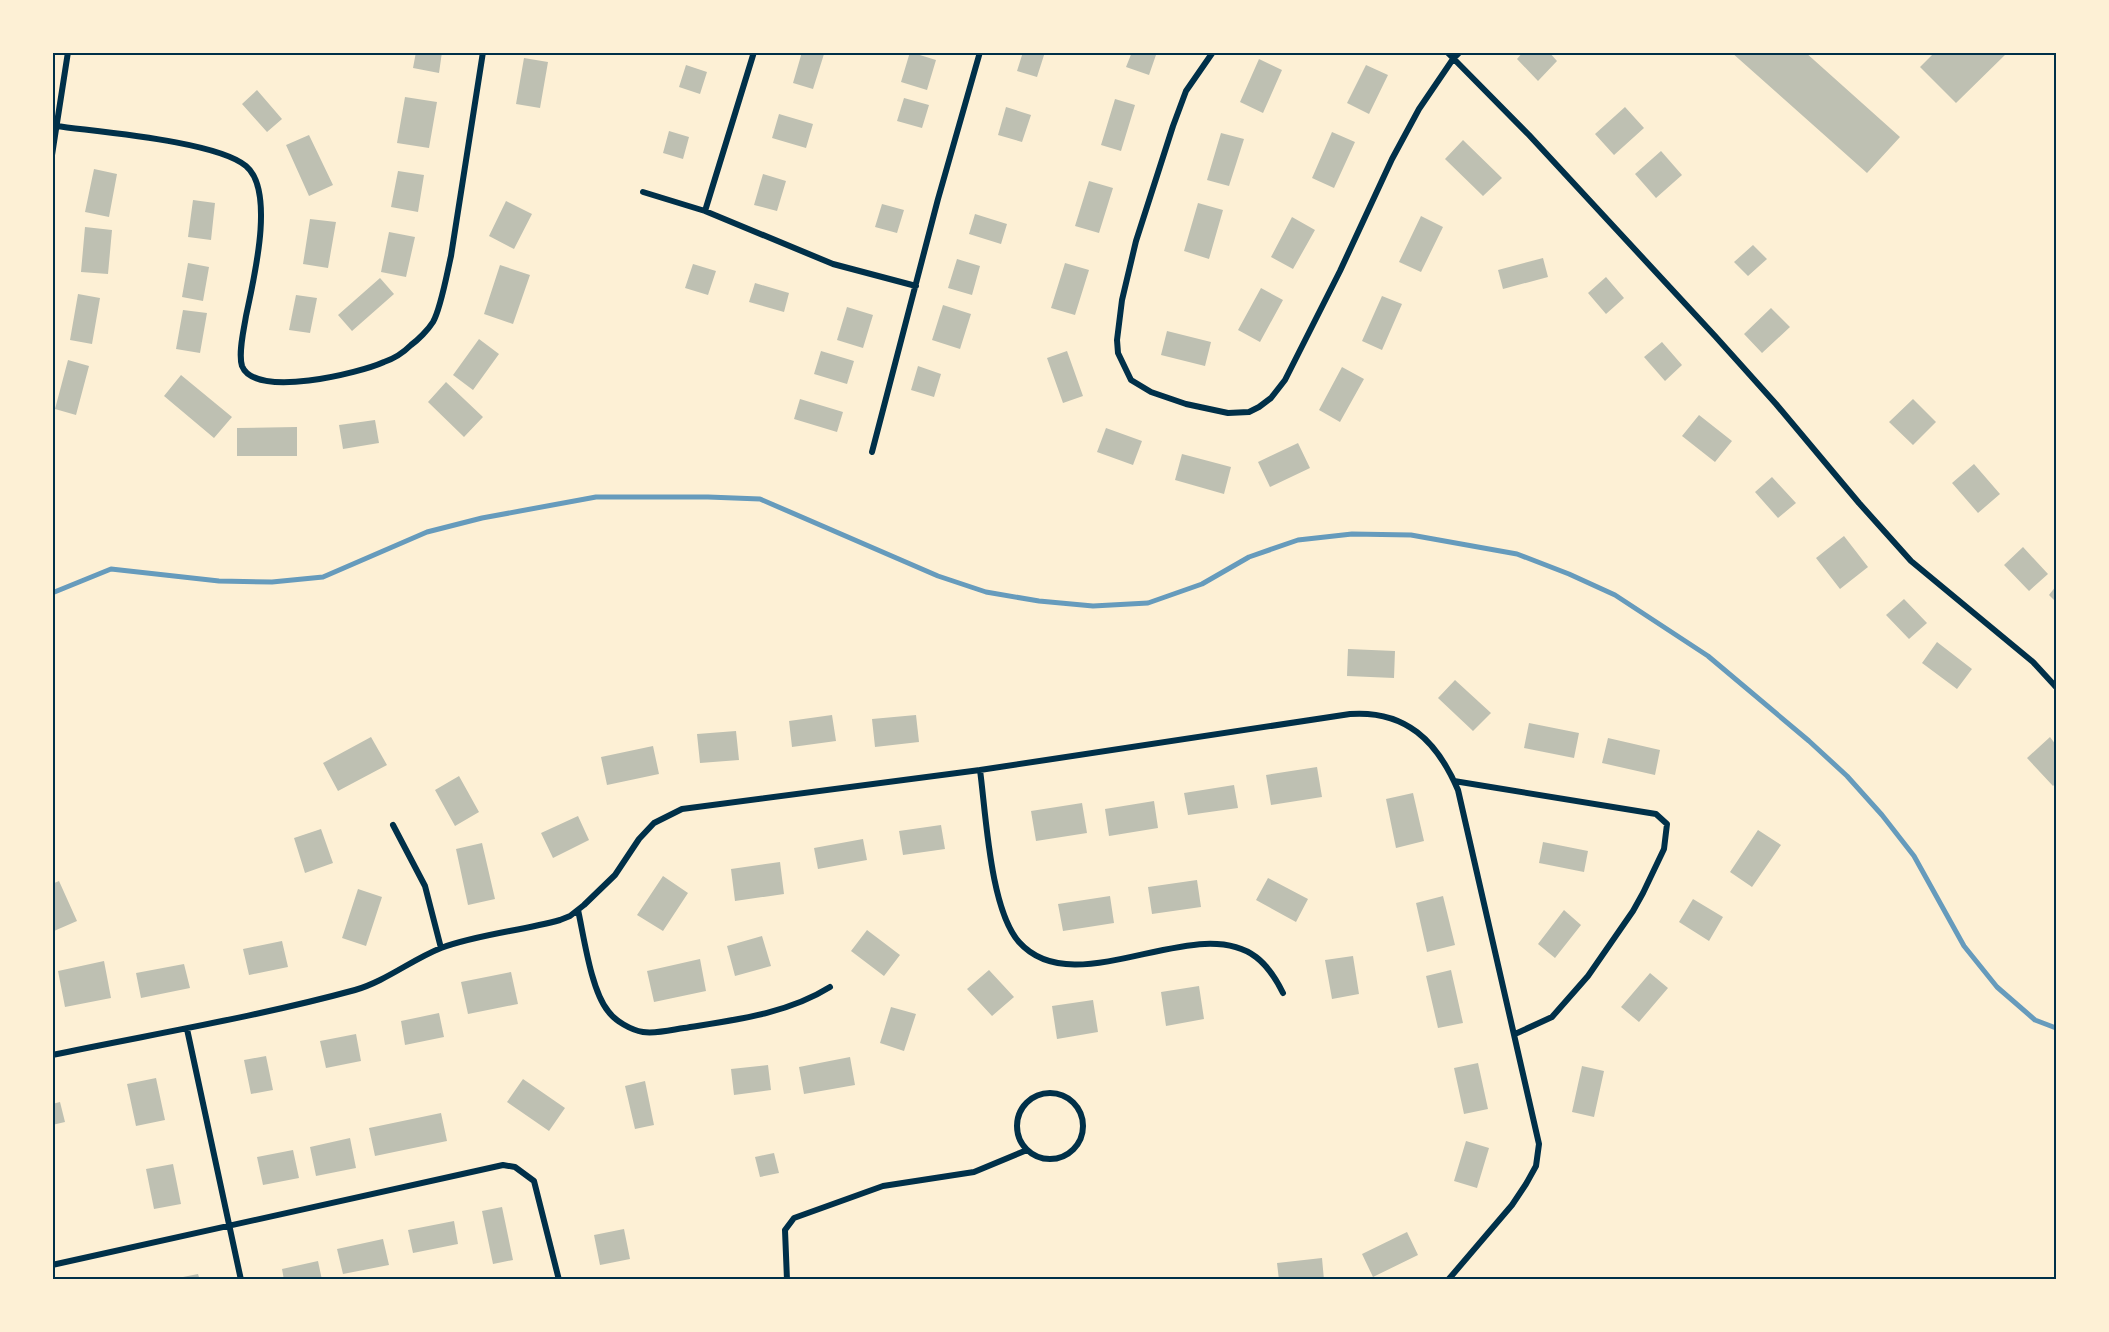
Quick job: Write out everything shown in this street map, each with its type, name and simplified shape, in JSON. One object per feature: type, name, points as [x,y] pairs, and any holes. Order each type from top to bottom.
[{"type":"street","points":[[52,155],[68,52]]},
{"type":"street","points":[[56,126],[205,149],[231,157],[248,167],[261,194],[262,214],[242,340],[242,365],[249,375],[261,380],[317,381],[357,372],[386,362],[411,346],[433,322],[451,256],[483,52]]},
{"type":"street","points":[[705,211],[754,52]]},
{"type":"street","points":[[872,453],[938,199],[980,52]]},
{"type":"street","points":[[1213,52],[1186,91],[1173,126],[1136,241],[1122,300],[1117,340],[1118,353],[1131,380],[1151,392],[1186,404],[1227,413],[1249,412],[1259,408],[1285,381],[1392,159],[1419,109],[1460,52]]},
{"type":"street","points":[[1447,52],[1529,135],[1715,336],[1911,561],[2033,662],[2056,687]]},
{"type":"street","points":[[643,192],[705,211],[833,264],[916,286]]},
{"type":"street","points":[[52,1055],[187,1029],[366,987],[441,948],[547,924],[570,916],[615,874],[648,829],[663,817],[682,809],[980,770],[1362,713],[1387,715],[1413,729],[1430,744],[1445,763],[1454,781],[1461,801],[1539,1144],[1536,1166],[1512,1205],[1448,1280]]},
{"type":"street","points":[[980,770],[999,903],[1019,942],[1038,957],[1057,964],[1100,963],[1198,944],[1230,946],[1254,955],[1276,979],[1283,993]]},
{"type":"street","points":[[1454,781],[1656,814],[1667,824],[1664,849],[1643,893],[1588,976],[1552,1017],[1515,1034]]},
{"type":"street","points":[[393,825],[425,886],[441,948]]},
{"type":"street","points":[[578,910],[600,999],[609,1012],[627,1026],[642,1032],[703,1025],[773,1012],[811,999],[830,987]]},
{"type":"street","points":[[187,1029],[241,1280]]},
{"type":"street","points":[[1050,1092],[1062,1094],[1072,1100],[1079,1108],[1084,1129],[1076,1148],[1057,1159],[1046,1159],[1027,1150],[1020,1141],[1017,1119],[1029,1100],[1039,1094],[1050,1092]]},
{"type":"street","points":[[788,1280],[785,1230],[794,1218],[883,1186],[974,1172],[1027,1150]]},
{"type":"street","points":[[52,1265],[503,1165],[515,1167],[534,1181],[537,1187],[559,1280]]},
{"type":"building","points":[[416,52],[442,52],[439,73],[413,68]]},
{"type":"building","points":[[802,52],[824,54],[813,89],[793,83]]},
{"type":"building","points":[[910,52],[936,60],[927,90],[901,82]]},
{"type":"building","points":[[1023,52],[1045,52],[1037,77],[1017,71]]},
{"type":"building","points":[[1132,52],[1157,52],[1149,75],[1126,67]]},
{"type":"building","points":[[1523,52],[1549,52],[1557,61],[1538,81],[1517,59]]},
{"type":"building","points":[[1731,52],[1805,52],[1900,137],[1867,173]]},
{"type":"building","points":[[1935,52],[2008,52],[1956,103],[1920,67]]},
{"type":"building","points":[[524,58],[548,62],[540,108],[516,104]]},
{"type":"building","points":[[1259,59],[1282,70],[1263,113],[1240,102]]},
{"type":"building","points":[[686,65],[707,72],[700,94],[679,87]]},
{"type":"building","points":[[1366,65],[1388,75],[1369,114],[1347,103]]},
{"type":"building","points":[[257,90],[282,119],[267,132],[242,104]]},
{"type":"building","points":[[405,97],[437,102],[429,148],[397,143]]},
{"type":"building","points":[[904,98],[929,105],[922,128],[897,121]]},
{"type":"building","points":[[1115,99],[1135,105],[1121,151],[1101,145]]},
{"type":"building","points":[[1006,107],[1031,115],[1022,142],[998,135]]},
{"type":"building","points":[[1625,107],[1644,128],[1614,155],[1595,134]]},
{"type":"building","points":[[779,114],[813,124],[806,148],[772,138]]},
{"type":"building","points":[[669,131],[689,137],[683,159],[663,153]]},
{"type":"building","points":[[1332,132],[1355,142],[1334,188],[1312,178]]},
{"type":"building","points":[[1221,133],[1244,139],[1229,186],[1207,180]]},
{"type":"building","points":[[309,135],[333,185],[309,196],[286,145]]},
{"type":"building","points":[[1463,140],[1502,178],[1483,196],[1445,159]]},
{"type":"building","points":[[1661,151],[1682,175],[1656,198],[1635,174]]},
{"type":"building","points":[[94,169],[117,174],[109,217],[85,212]]},
{"type":"building","points":[[398,171],[424,175],[418,212],[391,207]]},
{"type":"building","points":[[763,174],[786,181],[777,211],[754,205]]},
{"type":"building","points":[[1089,181],[1113,188],[1099,233],[1075,226]]},
{"type":"building","points":[[193,200],[215,203],[211,240],[188,237]]},
{"type":"building","points":[[506,201],[532,214],[514,249],[489,236]]},
{"type":"building","points":[[1198,203],[1223,210],[1209,259],[1184,251]]},
{"type":"building","points":[[882,204],[904,210],[897,233],[875,227]]},
{"type":"building","points":[[975,214],[1007,224],[1001,244],[969,234]]},
{"type":"building","points":[[1421,216],[1443,227],[1421,272],[1399,262]]},
{"type":"building","points":[[1292,217],[1315,230],[1293,269],[1271,257]]},
{"type":"building","points":[[310,219],[336,222],[328,268],[303,264]]},
{"type":"building","points":[[85,227],[112,230],[108,274],[81,272]]},
{"type":"building","points":[[389,232],[415,237],[406,277],[381,272]]},
{"type":"building","points":[[1753,245],[1767,259],[1748,276],[1734,262]]},
{"type":"building","points":[[1543,258],[1548,277],[1503,289],[1498,270]]},
{"type":"building","points":[[957,259],[980,266],[972,295],[948,288]]},
{"type":"building","points":[[188,263],[209,267],[203,301],[182,297]]},
{"type":"building","points":[[1065,263],[1089,270],[1075,315],[1051,308]]},
{"type":"building","points":[[693,264],[716,271],[708,295],[685,288]]},
{"type":"building","points":[[500,265],[530,275],[513,324],[484,314]]},
{"type":"building","points":[[1606,277],[1624,298],[1606,314],[1588,293]]},
{"type":"building","points":[[380,278],[394,294],[352,331],[338,315]]},
{"type":"building","points":[[755,283],[789,293],[784,312],[749,302]]},
{"type":"building","points":[[1261,288],[1283,300],[1260,342],[1238,330]]},
{"type":"building","points":[[78,294],[100,298],[92,344],[70,340]]},
{"type":"building","points":[[296,295],[317,298],[310,333],[289,330]]},
{"type":"building","points":[[1382,296],[1402,304],[1382,350],[1362,341]]},
{"type":"building","points":[[943,305],[971,314],[960,349],[932,340]]},
{"type":"building","points":[[847,307],[873,315],[863,348],[837,340]]},
{"type":"building","points":[[1771,308],[1790,327],[1762,353],[1744,334]]},
{"type":"building","points":[[183,310],[207,313],[200,353],[176,349]]},
{"type":"building","points":[[1167,331],[1211,342],[1205,366],[1161,355]]},
{"type":"building","points":[[479,339],[499,354],[473,390],[453,375]]},
{"type":"building","points":[[1662,342],[1682,365],[1665,381],[1644,357]]},
{"type":"building","points":[[821,351],[854,361],[847,384],[814,374]]},
{"type":"building","points":[[1067,351],[1083,396],[1063,403],[1047,358]]},
{"type":"building","points":[[68,360],[89,366],[76,415],[55,409]]},
{"type":"building","points":[[918,366],[941,374],[934,397],[911,390]]},
{"type":"building","points":[[1342,367],[1364,379],[1340,422],[1319,410]]},
{"type":"building","points":[[181,375],[232,417],[214,438],[164,396]]},
{"type":"building","points":[[446,382],[483,417],[464,437],[428,402]]},
{"type":"building","points":[[800,399],[843,412],[837,432],[794,419]]},
{"type":"building","points":[[1913,399],[1936,422],[1913,445],[1889,422]]},
{"type":"building","points":[[1699,415],[1732,441],[1715,462],[1682,436]]},
{"type":"building","points":[[375,420],[379,443],[343,449],[339,425]]},
{"type":"building","points":[[297,427],[297,456],[237,456],[237,428]]},
{"type":"building","points":[[1106,428],[1142,441],[1133,465],[1097,452]]},
{"type":"building","points":[[1298,443],[1310,468],[1270,487],[1258,462]]},
{"type":"building","points":[[1182,454],[1231,467],[1224,494],[1175,480]]},
{"type":"building","points":[[1974,464],[2000,494],[1978,513],[1952,483]]},
{"type":"building","points":[[1772,477],[1796,503],[1778,518],[1755,492]]},
{"type":"building","points":[[1844,536],[1868,567],[1840,589],[1816,558]]},
{"type":"building","points":[[2023,547],[2048,574],[2029,591],[2004,565]]},
{"type":"building","points":[[2056,586],[2056,602],[2049,595]]},
{"type":"building","points":[[1904,599],[1927,623],[1909,639],[1886,615]]},
{"type":"building","points":[[1937,642],[1972,669],[1957,689],[1922,663]]},
{"type":"building","points":[[1348,649],[1395,651],[1394,678],[1347,676]]},
{"type":"building","points":[[1455,680],[1491,713],[1473,731],[1438,698]]},
{"type":"building","points":[[832,715],[836,741],[792,747],[789,721]]},
{"type":"building","points":[[916,715],[919,742],[875,747],[872,719]]},
{"type":"building","points":[[1529,723],[1579,733],[1574,758],[1524,748]]},
{"type":"building","points":[[736,731],[739,760],[700,763],[697,734]]},
{"type":"building","points":[[371,737],[387,765],[338,791],[323,763]]},
{"type":"building","points":[[2050,737],[2056,745],[2056,783],[2053,786],[2027,758]]},
{"type":"building","points":[[1608,738],[1660,750],[1655,775],[1602,763]]},
{"type":"building","points":[[653,746],[659,774],[607,785],[601,757]]},
{"type":"building","points":[[1317,767],[1322,797],[1271,805],[1266,775]]},
{"type":"building","points":[[459,776],[479,812],[455,826],[435,790]]},
{"type":"building","points":[[1234,785],[1238,808],[1188,815],[1184,793]]},
{"type":"building","points":[[1413,793],[1424,841],[1396,848],[1386,799]]},
{"type":"building","points":[[1154,801],[1158,828],[1109,836],[1105,809]]},
{"type":"building","points":[[1082,803],[1087,833],[1036,841],[1031,811]]},
{"type":"building","points":[[578,816],[589,840],[553,858],[541,833]]},
{"type":"building","points":[[941,825],[945,849],[903,855],[899,831]]},
{"type":"building","points":[[321,829],[333,863],[305,873],[294,838]]},
{"type":"building","points":[[1758,830],[1781,845],[1752,887],[1730,872]]},
{"type":"building","points":[[863,839],[867,860],[818,869],[814,848]]},
{"type":"building","points":[[1543,842],[1588,851],[1584,872],[1539,863]]},
{"type":"building","points":[[482,843],[495,899],[468,905],[456,849]]},
{"type":"building","points":[[780,862],[784,894],[735,901],[731,869]]},
{"type":"building","points":[[663,876],[688,893],[663,931],[637,915]]},
{"type":"building","points":[[1268,878],[1308,899],[1296,922],[1256,900]]},
{"type":"building","points":[[1197,880],[1201,907],[1152,914],[1148,887]]},
{"type":"building","points":[[59,881],[77,921],[54,931],[52,884]]},
{"type":"building","points":[[358,889],[382,897],[366,946],[342,938]]},
{"type":"building","points":[[1110,896],[1114,923],[1063,931],[1058,904]]},
{"type":"building","points":[[1443,896],[1455,945],[1427,952],[1416,903]]},
{"type":"building","points":[[1693,899],[1723,917],[1709,941],[1679,922]]},
{"type":"building","points":[[1564,910],[1581,925],[1555,958],[1538,944]]},
{"type":"building","points":[[867,930],[900,955],[884,976],[851,951]]},
{"type":"building","points":[[762,936],[771,966],[735,976],[727,946]]},
{"type":"building","points":[[282,941],[288,967],[249,975],[243,949]]},
{"type":"building","points":[[1353,956],[1359,994],[1332,999],[1325,960]]},
{"type":"building","points":[[700,959],[706,991],[654,1002],[647,971]]},
{"type":"building","points":[[104,961],[111,998],[65,1007],[58,971]]},
{"type":"building","points":[[184,964],[190,988],[141,998],[136,973]]},
{"type":"building","points":[[989,970],[1014,997],[992,1016],[967,989]]},
{"type":"building","points":[[1451,970],[1463,1023],[1438,1028],[1426,976]]},
{"type":"building","points":[[511,972],[518,1004],[468,1014],[461,982]]},
{"type":"building","points":[[1650,973],[1668,988],[1639,1022],[1621,1007]]},
{"type":"building","points":[[1199,986],[1204,1019],[1166,1026],[1161,992]]},
{"type":"building","points":[[1093,1000],[1098,1032],[1057,1039],[1052,1006]]},
{"type":"building","points":[[891,1007],[916,1014],[904,1051],[880,1043]]},
{"type":"building","points":[[439,1013],[444,1037],[405,1045],[401,1021]]},
{"type":"building","points":[[356,1034],[361,1061],[326,1068],[320,1041]]},
{"type":"building","points":[[266,1056],[273,1090],[251,1094],[244,1060]]},
{"type":"building","points":[[850,1057],[855,1085],[804,1094],[799,1067]]},
{"type":"building","points":[[1478,1063],[1488,1109],[1464,1114],[1454,1068]]},
{"type":"building","points":[[768,1065],[771,1090],[734,1095],[731,1069]]},
{"type":"building","points":[[1582,1066],[1604,1071],[1594,1117],[1572,1112]]},
{"type":"building","points":[[156,1078],[165,1120],[136,1126],[127,1084]]},
{"type":"building","points":[[523,1079],[565,1108],[549,1131],[507,1102]]},
{"type":"building","points":[[645,1081],[654,1125],[635,1129],[625,1086]]},
{"type":"building","points":[[60,1102],[65,1122],[52,1125],[52,1104]]},
{"type":"building","points":[[441,1113],[447,1141],[375,1156],[369,1128]]},
{"type":"building","points":[[350,1138],[356,1168],[316,1176],[310,1147]]},
{"type":"building","points":[[1466,1141],[1489,1148],[1477,1188],[1454,1181]]},
{"type":"building","points":[[293,1150],[299,1178],[263,1185],[257,1157]]},
{"type":"building","points":[[774,1153],[779,1173],[760,1177],[755,1157]]},
{"type":"building","points":[[173,1164],[181,1204],[154,1209],[146,1169]]},
{"type":"building","points":[[502,1207],[513,1260],[493,1264],[482,1211]]},
{"type":"building","points":[[454,1221],[458,1244],[413,1253],[408,1230]]},
{"type":"building","points":[[624,1229],[630,1259],[600,1265],[594,1235]]},
{"type":"building","points":[[1407,1232],[1418,1255],[1373,1277],[1362,1254]]},
{"type":"building","points":[[383,1239],[389,1265],[343,1274],[337,1249]]},
{"type":"building","points":[[1322,1258],[1324,1280],[1279,1280],[1277,1263]]},
{"type":"building","points":[[318,1261],[322,1280],[284,1280],[282,1269]]},
{"type":"building","points":[[198,1274],[200,1280],[178,1280],[178,1278]]},
{"type":"waterway","points":[[52,593],[111,569],[219,581],[272,582],[323,577],[427,532],[482,518],[596,497],[760,499],[938,576],[986,592],[1039,601],[1093,606],[1148,603],[1202,584],[1249,557],[1298,540],[1352,534],[1411,535],[1517,554],[1615,595],[1708,656],[1809,741],[1847,776],[1914,856],[1964,946],[1997,987],[2035,1020],[2056,1028]]}]
